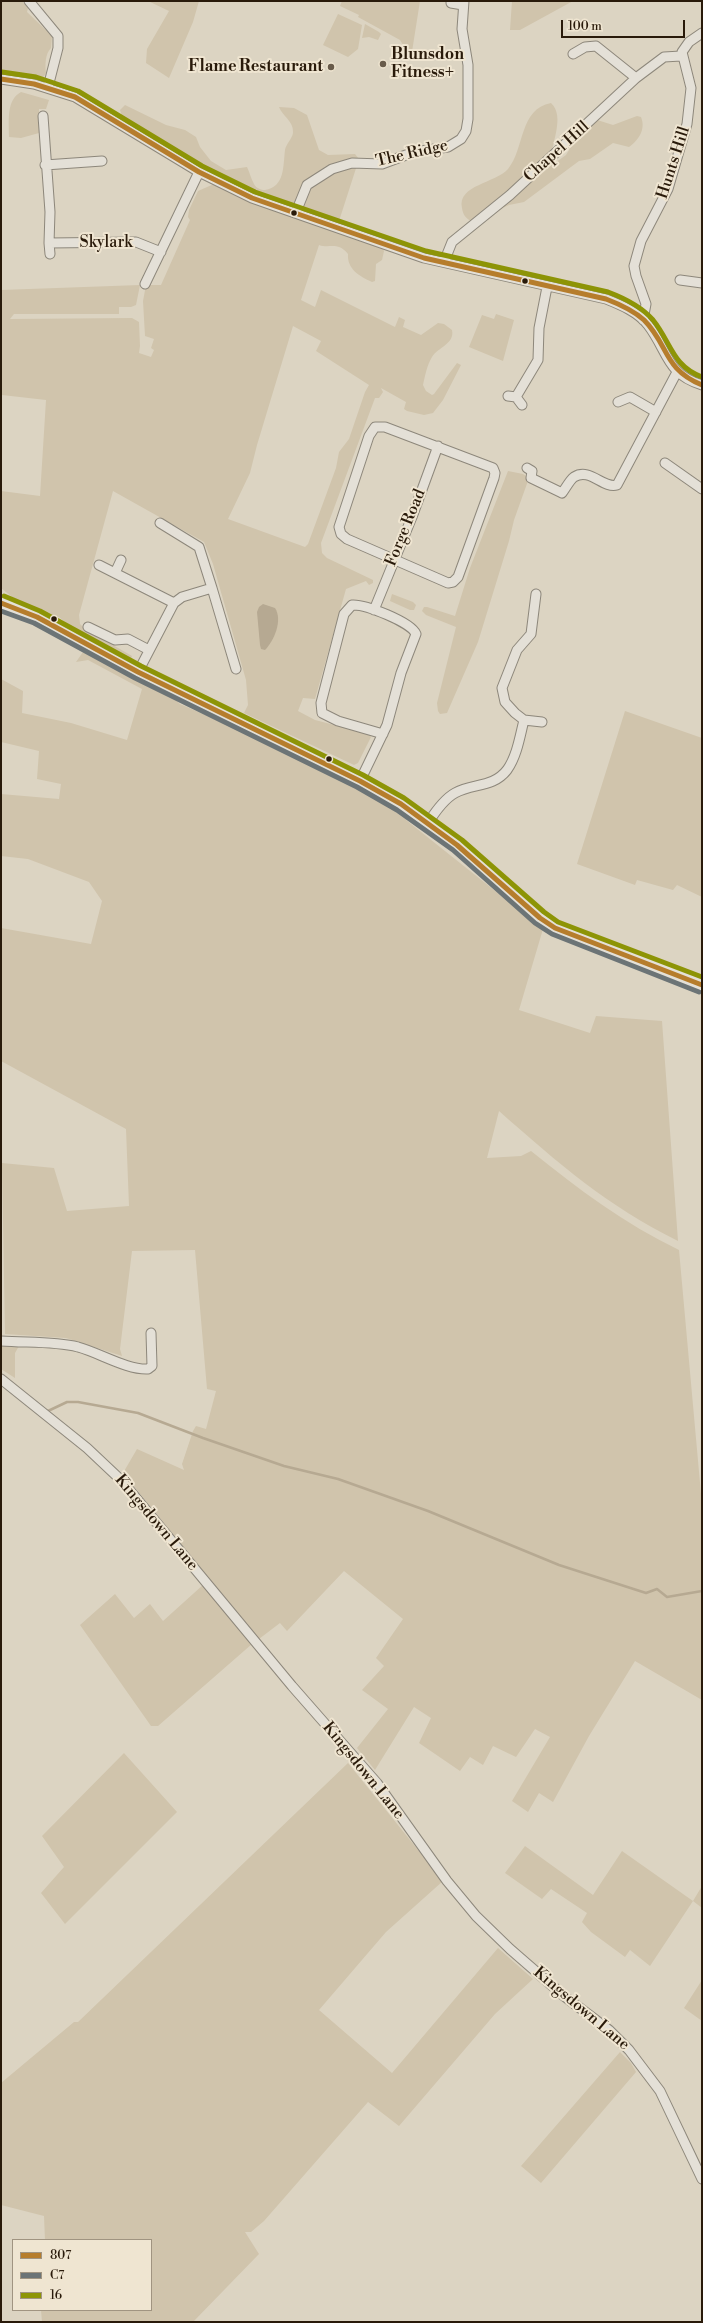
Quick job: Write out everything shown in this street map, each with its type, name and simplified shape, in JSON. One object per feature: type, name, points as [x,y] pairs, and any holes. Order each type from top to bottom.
[{"type":"main road","points":[[1,603],[37,617],[138,672],[360,781],[401,804],[428,823],[555,928],[702,985]]},
{"type":"street","points":[[29,1],[58,36],[58,48],[48,87]]},
{"type":"street","name":"The Ridge","points":[[296,212],[307,185],[332,169],[352,163],[382,164],[421,150],[452,145],[461,139],[466,131],[468,119],[468,64],[462,29],[464,3],[451,3]]},
{"type":"street","points":[[681,56],[685,47],[702,33]]},
{"type":"street","points":[[573,54],[585,47],[596,46],[636,78]]},
{"type":"street","name":"Chapel Hill","points":[[444,262],[452,242],[510,195],[636,78],[664,57],[681,56]]},
{"type":"street","name":"Hunts Hill","points":[[643,320],[646,304],[634,266],[639,245],[668,189],[687,124],[691,88],[681,56]]},
{"type":"street","points":[[1,79],[48,87],[89,104],[199,172],[252,198],[296,212],[424,258],[606,299],[627,309],[643,320],[677,372],[689,380],[702,384]]},
{"type":"street","points":[[43,116],[49,199],[50,254]]},
{"type":"street","points":[[46,165],[102,161]]},
{"type":"street","points":[[145,284],[162,252],[199,172]]},
{"type":"street","name":"Skylark","points":[[49,243],[136,242],[162,252]]},
{"type":"street","points":[[680,280],[702,283]]},
{"type":"street","points":[[522,405],[512,396],[538,360],[538,328],[547,286]]},
{"type":"street","points":[[527,468],[532,471],[531,478],[560,492],[562,492],[573,478],[579,475],[588,475],[610,485],[618,485],[677,372]]},
{"type":"street","points":[[618,402],[630,397],[656,412]]},
{"type":"street","points":[[375,427],[385,427],[438,446],[489,465],[495,473],[458,577],[453,582],[448,583],[347,539],[341,534],[339,527],[369,436],[375,427]]},
{"type":"street","name":"Forge Road","points":[[374,610],[393,560],[404,538],[438,446]]},
{"type":"street","points":[[665,463],[702,489]]},
{"type":"street","points":[[160,524],[198,546],[236,669]]},
{"type":"street","points":[[115,573],[121,560]]},
{"type":"street","points":[[98,565],[174,603]]},
{"type":"street","points":[[138,672],[174,603],[182,597],[212,588]]},
{"type":"street","points":[[536,594],[531,634],[517,650],[502,688],[505,702],[515,714],[524,720],[542,722]]},
{"type":"street","points":[[360,781],[383,734],[416,634],[414,629],[402,622],[361,605],[352,605],[344,614],[321,708],[322,713],[338,721],[383,734]]},
{"type":"street","points":[[88,627],[115,640],[128,638],[149,650]]},
{"type":"street","points":[[428,823],[434,813],[452,795],[490,784],[503,775],[511,763],[524,720]]},
{"type":"street","points":[[1,1341],[64,1344],[100,1354],[140,1370],[148,1370],[152,1366],[151,1333]]},
{"type":"street","name":"Kingsdown Lane","points":[[1,1379],[87,1448],[122,1481],[277,1668],[376,1783],[447,1881],[476,1916],[510,1949],[564,1996],[609,2030],[633,2054],[667,2105],[702,2179]]},
{"type":"shaded area","points":[[1,1],[22,1],[28,8],[27,12],[52,36],[51,48],[46,60],[46,73],[42,79],[35,79],[1,69]]},
{"type":"shaded area","points":[[148,1],[199,1],[193,22],[169,78],[146,63],[147,49],[169,11]]},
{"type":"shaded area","points":[[342,1],[420,1],[411,58],[400,40],[358,17],[359,15],[340,6]]},
{"type":"shaded area","points":[[512,1],[573,1],[520,30],[510,30]]},
{"type":"shaded area","points":[[338,14],[362,25],[358,49],[348,57],[323,45]]},
{"type":"shaded area","points":[[365,24],[381,34],[378,40],[369,37],[362,38]]},
{"type":"shaded area","points":[[21,92],[49,100],[46,109],[39,109],[39,133],[21,138],[9,137],[9,112],[13,100]]},
{"type":"shaded area","points":[[551,103],[555,109],[557,123],[551,162],[555,163],[566,155],[587,120],[591,118],[613,125],[637,116],[641,117],[643,126],[641,134],[639,138],[629,147],[613,143],[590,159],[579,161],[524,202],[509,205],[473,222],[468,220],[464,215],[462,208],[462,200],[465,194],[471,189],[502,174],[508,169],[517,151],[528,121],[533,113],[541,107]]},
{"type":"shaded area","points":[[125,105],[166,125],[185,130],[196,137],[200,147],[211,161],[226,170],[247,167],[255,185],[262,190],[272,188],[280,180],[285,150],[293,133],[292,125],[279,107],[294,108],[307,115],[319,150],[328,155],[355,154],[359,159],[339,221],[339,229],[382,247],[384,251],[382,260],[376,264],[375,281],[372,282],[352,268],[348,259],[348,254],[344,250],[337,246],[319,245],[301,300],[315,307],[321,290],[395,327],[399,317],[405,320],[403,327],[421,335],[438,323],[444,324],[452,330],[451,339],[449,342],[432,357],[429,363],[423,385],[426,391],[432,395],[434,394],[457,363],[461,365],[443,400],[433,413],[424,415],[407,411],[404,409],[406,402],[381,388],[383,392],[379,398],[375,398],[321,543],[322,553],[327,558],[373,580],[373,583],[369,585],[366,581],[346,589],[315,699],[303,698],[298,711],[315,720],[369,734],[371,737],[358,763],[354,765],[244,713],[248,705],[246,680],[213,564],[204,542],[113,491],[79,615],[80,624],[85,629],[132,656],[130,661],[74,630],[59,617],[50,617],[17,601],[1,588],[1,491],[40,496],[46,400],[2,395],[1,399],[1,290],[140,285],[136,305],[131,307],[119,307],[119,314],[14,314],[10,319],[132,318],[139,322],[139,353],[151,357],[154,350],[151,348],[154,339],[145,336],[143,301],[146,285],[161,285],[190,220],[188,217],[189,210],[198,191],[214,184],[214,179],[208,170],[132,125],[122,116],[120,110]],"holes":[[[293,326],[321,341],[316,351],[369,385],[365,392],[349,439],[339,452],[336,468],[308,544],[305,547],[228,519],[250,473]]]},
{"type":"shaded area","points":[[496,314],[514,320],[503,361],[469,347],[482,315],[494,319]]},
{"type":"shaded area","points":[[508,471],[523,474],[529,478],[514,520],[478,642],[447,713],[440,714],[437,703],[456,627],[426,615],[422,611],[424,607],[427,607],[455,616],[470,568]]},
{"type":"shaded area","points":[[392,594],[413,602],[416,605],[414,610],[410,610],[390,601]]},
{"type":"shaded area","points":[[263,604],[275,608],[278,618],[278,624],[274,636],[265,650],[261,649],[260,645],[257,612],[259,607]]},
{"type":"shaded area","points":[[83,652],[90,653],[165,690],[180,704],[265,741],[397,808],[408,816],[406,820],[543,929],[519,1010],[590,1033],[596,1016],[662,1021],[678,1241],[628,1213],[606,1198],[563,1166],[499,1111],[487,1158],[521,1156],[531,1151],[602,1205],[640,1229],[679,1250],[702,1505],[702,1700],[635,1661],[589,1736],[553,1802],[539,1793],[528,1812],[512,1801],[550,1737],[535,1729],[516,1757],[493,1746],[483,1765],[470,1757],[460,1771],[419,1743],[431,1718],[414,1707],[375,1770],[357,1748],[388,1709],[362,1690],[384,1666],[376,1658],[403,1619],[344,1571],[287,1631],[280,1623],[259,1639],[123,1473],[137,1449],[184,1470],[182,1464],[193,1431],[196,1426],[206,1429],[216,1391],[207,1389],[195,1250],[132,1251],[120,1349],[122,1356],[66,1338],[5,1334],[2,1163],[54,1168],[67,1211],[129,1206],[126,1129],[1,1061],[1,928],[91,944],[102,901],[89,882],[28,859],[1,856],[1,794],[59,799],[61,784],[37,779],[39,751],[1,742],[1,679],[23,691],[22,713],[71,723],[127,740],[142,689],[88,660],[76,662]]},
{"type":"shaded area","points":[[625,711],[702,738],[702,897],[677,885],[673,890],[637,880],[635,885],[577,864]]},
{"type":"shaded area","points":[[1,1345],[19,1346],[15,1353],[15,1378],[1,1369]]},
{"type":"shaded area","points":[[204,1584],[252,1644],[158,1726],[151,1726],[80,1625],[115,1594],[134,1618],[150,1604],[163,1621]]},
{"type":"shaded area","points":[[124,1753],[177,1812],[65,1924],[41,1893],[64,1867],[42,1836]]},
{"type":"shaded area","points":[[348,1763],[443,1881],[386,1932],[319,2010],[392,2073],[498,1948],[533,1979],[495,2014],[399,2126],[368,2102],[264,2221],[251,2232],[245,2232],[259,2254],[193,2322],[42,2322],[41,2311],[152,2311],[152,2239],[45,2239],[44,2216],[1,2205],[1,2083],[74,2022],[78,2022]]},
{"type":"shaded area","points":[[525,1846],[593,1895],[622,1851],[693,1901],[650,1966],[630,1950],[625,1957],[591,1932],[582,1922],[587,1913],[551,1889],[542,1899],[505,1873]]},
{"type":"shaded area","points":[[702,1886],[702,1908],[693,1901]]},
{"type":"shaded area","points":[[702,1980],[702,2021],[684,2008]]},
{"type":"shaded area","points":[[620,2052],[631,2063],[636,2072],[541,2183],[521,2166]]},
{"type":"waterway","points":[[48,1411],[67,1402],[78,1402],[138,1413],[203,1438],[284,1466],[338,1479],[428,1511],[559,1565],[646,1593],[657,1589],[667,1597],[702,1591]]},
{"type":"transit line","name":"16","points":[[2,72],[36,77],[78,91],[202,166],[255,192],[426,251],[608,292],[620,297],[632,303],[648,315],[659,328],[673,353],[684,367],[702,377]]},
{"type":"transit line","name":"807","points":[[1,79],[34,84],[75,97],[199,172],[252,198],[424,258],[606,299],[616,303],[640,316],[652,329],[673,364],[680,372],[689,379],[702,385]]},
{"type":"transit line","name":"16","points":[[4,596],[40,611],[141,666],[363,775],[404,798],[462,840],[544,912],[558,922],[702,977]]},
{"type":"transit line","name":"807","points":[[1,603],[37,617],[138,672],[360,781],[401,804],[457,845],[540,918],[555,928],[702,985]]},
{"type":"transit line","name":"C7","points":[[1,611],[34,623],[135,678],[357,787],[397,810],[453,850],[535,923],[552,934],[699,992]]},
{"type":"place","name":"Blunsdon Fitness+","points":[[383,64]]},
{"type":"place","name":"Flame Restaurant","points":[[331,67]]}]
